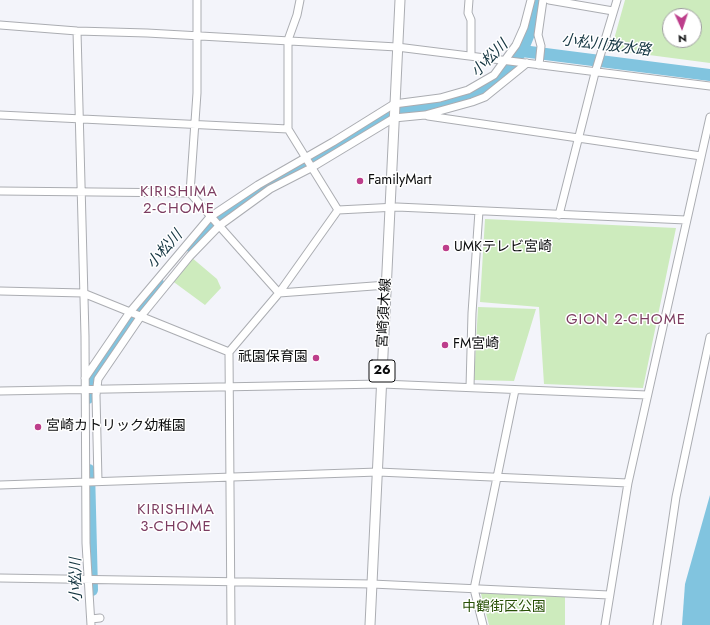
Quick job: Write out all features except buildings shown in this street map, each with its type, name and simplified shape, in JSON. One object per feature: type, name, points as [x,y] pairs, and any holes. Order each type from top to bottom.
[{"type":"main road","name":"宮崎須木線","points":[[370,625],[400,0]]},
{"type":"street","points":[[197,0],[198,36],[190,193],[279,293]]},
{"type":"street","points":[[300,0],[297,15],[288,40],[288,129],[338,210]]},
{"type":"street","points":[[469,0],[468,12],[471,20],[471,56]]},
{"type":"street","points":[[85,378],[210,217],[258,186],[394,105],[440,98],[468,90],[494,76],[507,61],[516,45],[524,27],[531,0]]},
{"type":"street","points":[[539,64],[542,46],[538,35],[543,0]]},
{"type":"street","points":[[549,0],[613,11]]},
{"type":"street","points":[[559,214],[600,54],[617,0]]},
{"type":"street","points":[[0,25],[77,31],[288,40],[397,47],[527,64],[539,64],[595,73],[710,86]]},
{"type":"street","points":[[77,31],[88,578],[91,622],[100,618]]},
{"type":"street","points":[[425,116],[485,97],[527,64]]},
{"type":"street","points":[[0,115],[288,129]]},
{"type":"street","points":[[98,481],[98,379],[135,314],[219,226],[270,189],[311,168],[394,118],[425,116],[578,140],[701,156]]},
{"type":"street","points":[[605,625],[628,483],[710,117]]},
{"type":"street","points":[[0,192],[80,191],[190,193]]},
{"type":"street","points":[[338,210],[390,208],[686,220]]},
{"type":"street","points":[[231,625],[229,352],[279,293],[338,210]]},
{"type":"street","points":[[470,387],[472,313],[479,211]]},
{"type":"street","points":[[279,293],[387,285]]},
{"type":"street","points":[[0,291],[83,293],[229,352]]},
{"type":"street","points":[[657,625],[676,497],[710,337]]},
{"type":"street","points":[[0,391],[382,384],[647,395]]},
{"type":"street","points":[[483,625],[474,589],[515,390]]},
{"type":"street","points":[[0,485],[378,472],[497,476],[628,483]]},
{"type":"street","points":[[0,578],[97,578],[372,584],[609,595]]},
{"type":"green space","points":[[625,0],[710,0],[710,63],[611,50]]},
{"type":"green space","points":[[485,219],[676,228],[643,388],[544,384],[539,307],[480,302]]},
{"type":"green space","points":[[191,257],[217,279],[221,288],[205,305],[171,280]]},
{"type":"green space","points":[[478,307],[536,309],[514,381],[474,380]]},
{"type":"green space","name":"中鶴街区公園","points":[[480,590],[565,594],[565,625],[489,625]]},
{"type":"water","points":[[710,495],[710,625],[682,625],[685,584]]},
{"type":"waterway","name":"小松川","points":[[190,246],[201,233],[261,188],[312,161],[383,117],[413,107],[463,99],[481,91],[507,69],[522,51],[533,24],[536,0]]},
{"type":"waterway","name":"小松川放水路","points":[[522,51],[710,75]]},
{"type":"waterway","name":"小松川","points":[[88,398],[88,382],[100,368],[158,283]]},
{"type":"waterway","name":"小松川","points":[[89,470],[92,590]]},
{"type":"place","name":"FamilyMart","points":[[360,181]]},
{"type":"place","name":"UMKテレビ宮崎","points":[[446,248]]},
{"type":"place","name":"FM宮崎","points":[[445,345]]},
{"type":"place","name":"祇園保育園","points":[[316,358]]},
{"type":"place","name":"宮崎カトリック幼稚園","points":[[38,427]]},
{"type":"district","name":"KIRISHIMA 2-CHOME","points":[[179,200]]},
{"type":"district","name":"GION 2-CHOME","points":[[626,320]]},
{"type":"district","name":"KIRISHIMA 3-CHOME","points":[[176,518]]}]
